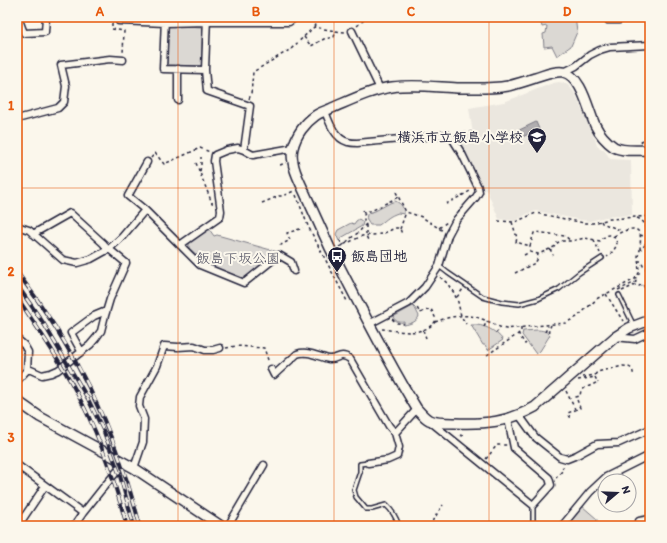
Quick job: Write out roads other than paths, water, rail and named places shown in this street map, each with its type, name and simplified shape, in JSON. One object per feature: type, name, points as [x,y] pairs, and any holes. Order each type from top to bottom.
[{"type":"street","points":[[18,17],[24,33],[45,32],[46,17]]},
{"type":"street","points":[[119,17],[119,21],[250,19],[289,22],[294,19],[294,17]]},
{"type":"street","points":[[607,17],[608,20],[619,20],[622,17]]},
{"type":"street","points":[[207,19],[205,70],[207,91],[250,106],[244,150]]},
{"type":"street","points":[[165,20],[163,69],[205,70]]},
{"type":"street","points":[[352,31],[380,89]]},
{"type":"street","points":[[508,419],[514,448],[550,478],[550,485],[533,505],[417,409],[369,324],[316,218],[292,162],[293,148],[298,135],[305,125],[316,115],[349,100],[380,89],[414,86],[491,88],[515,84],[556,72],[564,72],[600,50],[650,45]]},
{"type":"street","points":[[17,119],[58,108],[64,102],[66,86],[61,65],[110,59],[123,60]]},
{"type":"street","points":[[178,69],[178,100]]},
{"type":"street","points":[[564,72],[576,80],[600,134],[615,147],[627,150],[650,150]]},
{"type":"street","points":[[325,111],[340,139],[348,142],[358,143],[444,135],[452,138],[462,154],[478,188],[476,197],[456,220],[448,235],[440,266],[425,287],[409,303],[369,324]]},
{"type":"street","points":[[180,246],[220,216],[221,211],[214,161],[215,155],[227,150],[238,148],[253,155],[293,148]]},
{"type":"street","points":[[147,162],[128,196],[145,210],[200,265],[244,283],[279,255],[291,262],[294,271]]},
{"type":"street","points":[[17,226],[29,230],[63,260],[77,263],[91,259],[108,249],[122,237],[145,210]]},
{"type":"street","points":[[27,370],[31,370],[42,375],[58,370],[96,338],[101,331],[110,299],[126,263],[108,249],[70,213],[33,234]]},
{"type":"street","points":[[81,351],[71,332],[94,316],[106,311]]},
{"type":"street","points":[[429,420],[480,424],[508,419],[519,415],[535,407],[615,337],[634,326],[650,320]]},
{"type":"street","points":[[615,337],[635,339],[650,332]]},
{"type":"street","points":[[17,339],[24,345],[28,352],[27,370],[17,380]]},
{"type":"street","points":[[134,468],[143,442],[144,419],[139,406],[140,397],[157,366],[164,346],[194,346],[205,350],[220,348]]},
{"type":"street","points":[[271,369],[274,375],[302,352],[331,360],[341,356],[346,356],[350,359],[389,426],[395,433],[398,447],[397,456],[388,460],[368,463]]},
{"type":"street","points":[[17,399],[20,403],[40,417],[125,462],[215,524]]},
{"type":"street","points":[[395,433],[417,409]]},
{"type":"street","points":[[519,415],[535,437],[560,457],[567,459],[597,444],[619,443],[650,429]]},
{"type":"street","points":[[562,526],[590,492],[606,477],[650,455]]},
{"type":"street","points":[[74,526],[125,462]]},
{"type":"street","points":[[17,465],[83,513]]},
{"type":"street","points":[[228,526],[264,466]]},
{"type":"street","points":[[18,526],[45,486]]},
{"type":"street","points":[[639,521],[650,519]]},
{"type":"lane","points":[[440,266],[483,297],[502,302],[519,304],[538,299],[559,289],[579,273],[602,258]]},
{"type":"lane","points":[[617,293],[634,326]]},
{"type":"lane","points":[[368,463],[360,464],[360,472],[354,490],[356,497],[366,509],[372,510],[386,505],[396,517],[399,526]]},
{"type":"lane","points":[[533,505],[533,523]]},
{"type":"railway","points":[[17,272],[58,331],[76,361],[92,393],[119,457],[140,526]]},
{"type":"railway","points":[[17,285],[44,324],[88,399],[104,432],[120,476],[134,526]]},
{"type":"railway","points":[[17,297],[60,362],[89,418],[108,463],[127,526]]},
{"type":"place","name":"横浜市立飯島小学校","points":[[537,154]]},
{"type":"place","name":"飯島団地","points":[[337,273]]},
{"type":"park label","name":"飯島下坂公園","points":[[238,258]]}]
